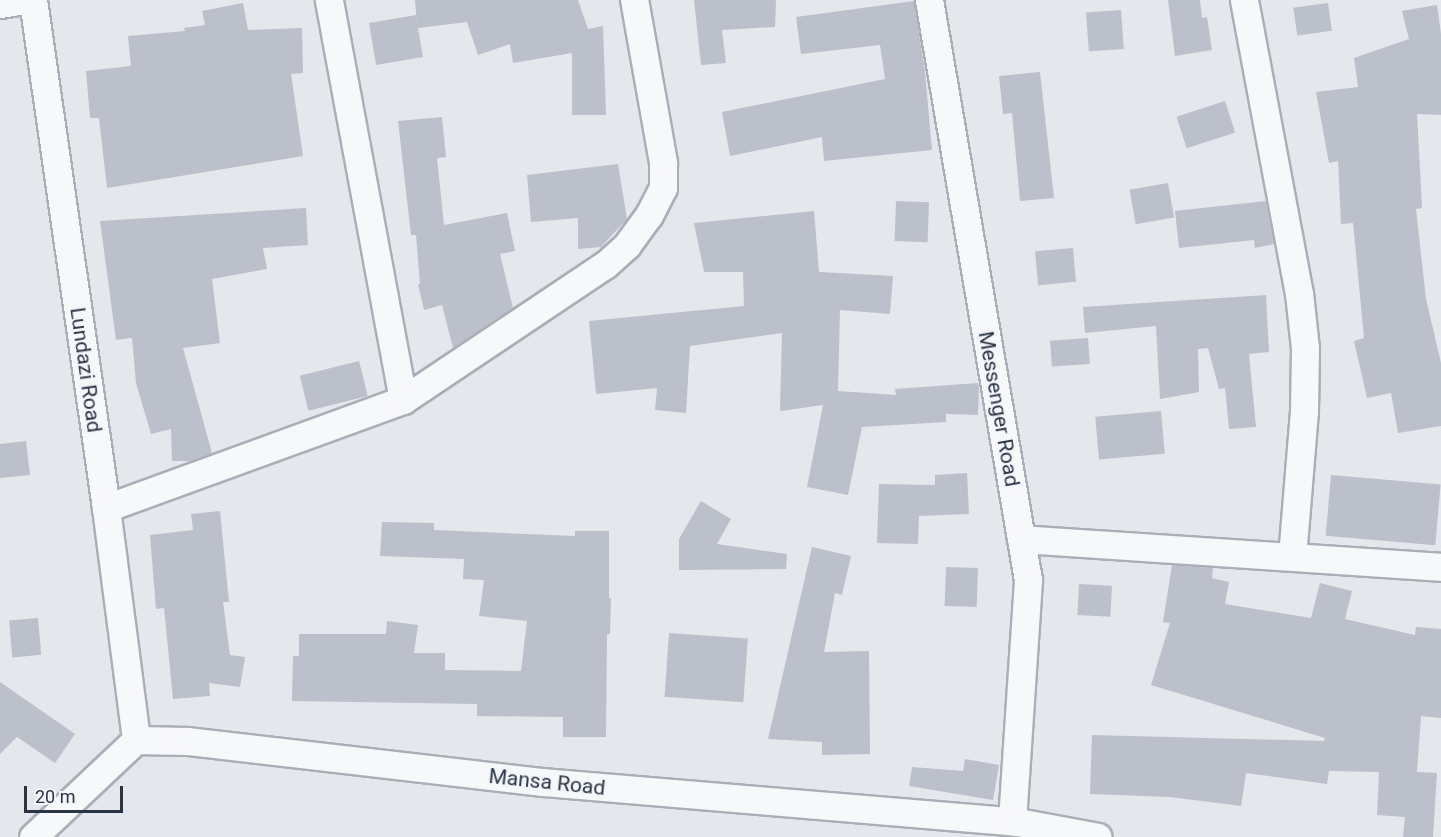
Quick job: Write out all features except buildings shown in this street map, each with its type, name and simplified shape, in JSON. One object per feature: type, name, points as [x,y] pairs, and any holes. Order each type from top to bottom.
[{"type":"street","points":[[0,4],[24,0]]},
{"type":"street","name":"Lundazi Road","points":[[33,0],[106,508],[136,740]]},
{"type":"street","points":[[329,0],[403,400]]},
{"type":"street","points":[[106,508],[403,400],[605,265],[627,245],[649,214],[663,188],[663,162],[634,0]]},
{"type":"street","name":"Messenger Road","points":[[930,0],[1028,580],[1012,820]]},
{"type":"street","points":[[1244,0],[1299,294],[1305,348],[1304,411],[1292,556]]},
{"type":"street","points":[[1021,539],[1441,567]]},
{"type":"street","points":[[33,837],[136,740]]},
{"type":"street","name":"Mansa Road","points":[[136,740],[187,741],[543,782],[1012,820],[1098,837]]}]
